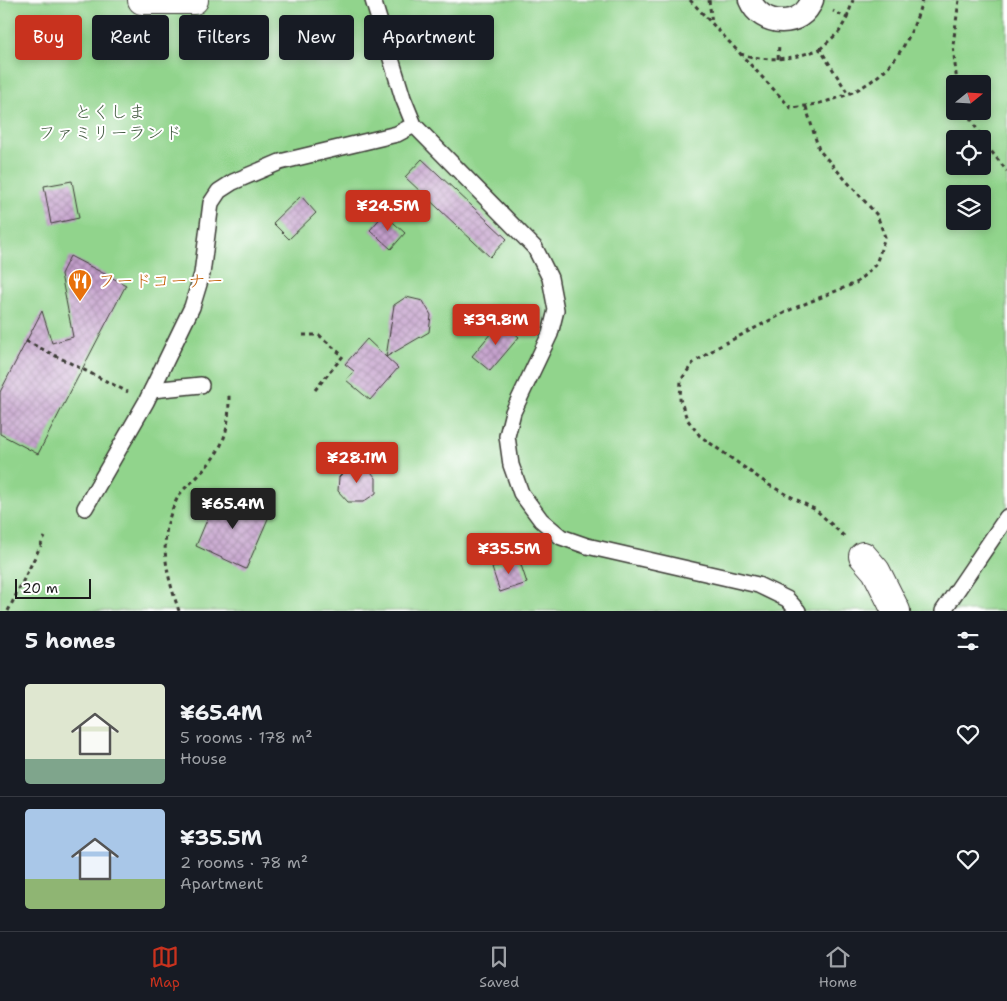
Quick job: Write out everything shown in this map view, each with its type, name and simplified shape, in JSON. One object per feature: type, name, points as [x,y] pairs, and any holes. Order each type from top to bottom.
[{"type":"street","points":[[142,0],[194,0]]},
{"type":"street","points":[[750,0],[762,16],[775,21],[788,21],[800,16],[810,6],[812,0]]},
{"type":"street","points":[[863,556],[876,571],[896,611]]},
{"type":"lane","points":[[373,0],[403,98],[414,125],[536,248],[550,278],[556,310],[550,334],[513,412],[507,436],[511,465],[522,493],[541,520],[561,537],[587,546],[758,585],[787,599],[798,611]]},
{"type":"lane","points":[[85,508],[149,396],[192,307],[202,274],[211,203],[219,191],[233,182],[280,162],[397,134],[414,125]]},
{"type":"lane","points":[[149,396],[201,385]]},
{"type":"lane","points":[[943,611],[1007,517]]},
{"type":"path","points":[[690,0],[790,108],[806,107],[861,90],[889,66],[902,48],[917,21],[922,0]]},
{"type":"path","points":[[709,0],[712,24]]},
{"type":"path","points":[[812,0],[847,18]]},
{"type":"path","points":[[740,54],[757,58],[787,60],[820,49],[839,32],[854,0]]},
{"type":"path","points":[[956,75],[953,45],[959,0]]},
{"type":"path","points":[[820,49],[849,95]]},
{"type":"path","points":[[806,107],[819,150],[877,215],[885,237],[876,264],[856,284],[792,309],[693,363],[681,380],[680,400],[687,419],[700,436],[769,485],[816,510],[830,521],[863,556]]},
{"type":"path","points":[[971,120],[987,146],[1007,171]]},
{"type":"path","points":[[303,335],[319,335],[343,356],[315,390]]},
{"type":"path","points":[[26,341],[149,396]]},
{"type":"path","points":[[179,611],[164,554],[167,524],[179,495],[218,453],[229,425],[229,395]]},
{"type":"path","points":[[8,611],[45,537]]},
{"type":"green space","name":"とくしま ファミリーランド","points":[[0,0],[1007,0],[1007,611],[0,611]]},
{"type":"building","points":[[422,159],[507,239],[490,257],[405,177]]},
{"type":"building","points":[[72,181],[79,218],[51,224],[44,186]]},
{"type":"building","points":[[301,196],[316,213],[289,239],[273,223]]},
{"type":"building","points":[[384,214],[405,233],[391,249],[370,230]]},
{"type":"building","points":[[70,256],[126,285],[38,454],[0,434],[0,392],[42,311],[52,343],[73,337],[61,274]]},
{"type":"building","points":[[406,297],[423,301],[431,315],[429,332],[386,357],[394,305]]},
{"type":"building","points":[[501,321],[519,337],[490,371],[472,356]]},
{"type":"building","points":[[367,339],[398,368],[370,400],[346,380],[354,371],[345,364]]},
{"type":"building","points":[[350,466],[366,466],[376,478],[376,493],[363,502],[348,502],[338,491],[339,477]]},
{"type":"building","points":[[219,491],[270,514],[246,569],[196,546]]},
{"type":"building","points":[[519,559],[527,583],[500,592],[492,568]]},
{"type":"place","name":"フードコーナー","points":[[80,302]]}]
